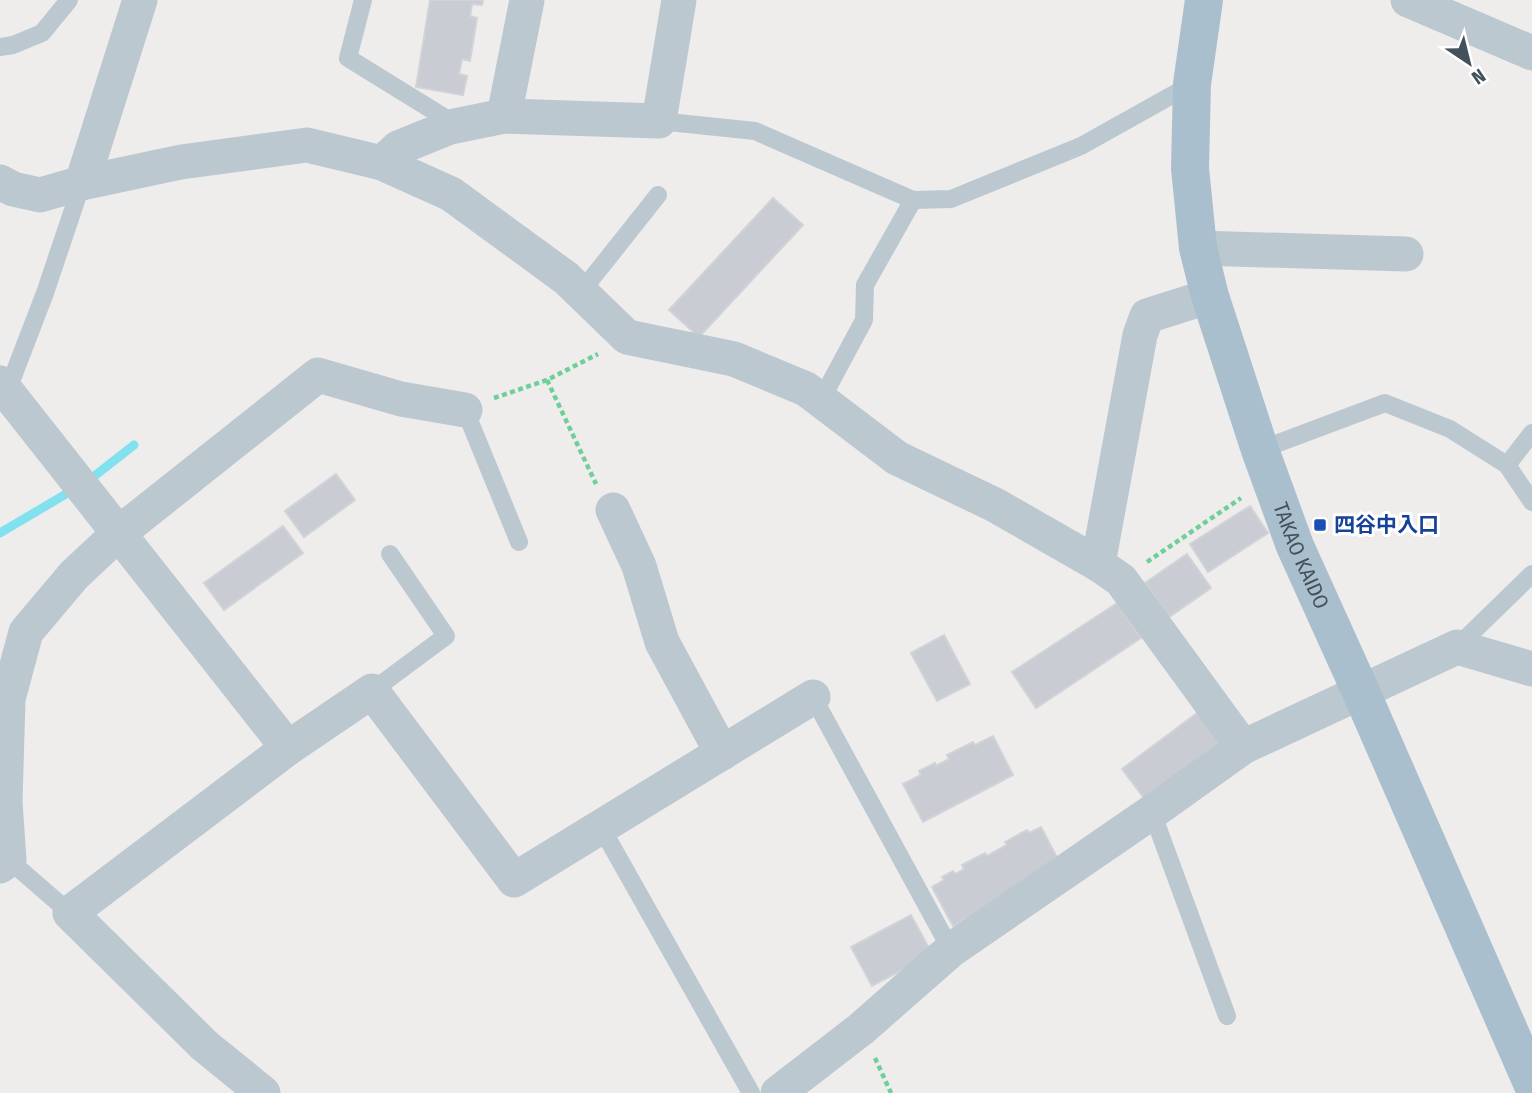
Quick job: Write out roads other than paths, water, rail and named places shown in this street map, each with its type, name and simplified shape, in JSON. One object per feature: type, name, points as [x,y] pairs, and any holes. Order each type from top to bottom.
[{"type":"main road","name":"TAKAO KAIDO","points":[[1204,0],[1192,84],[1190,168],[1198,248],[1210,296],[1295,546],[1532,1083]]},
{"type":"street","points":[[82,183],[140,0]]},
{"type":"street","points":[[504,116],[527,0]]},
{"type":"street","points":[[382,163],[398,148],[450,127],[504,116],[659,121],[679,0]]},
{"type":"street","points":[[1408,0],[1532,53]]},
{"type":"street","points":[[0,182],[13,189],[40,195],[82,183],[181,162],[307,145],[382,163],[451,194],[566,278],[627,337],[734,359],[806,389],[897,458],[995,505],[1109,572],[1243,747]]},
{"type":"street","points":[[1198,248],[1406,254]]},
{"type":"street","points":[[1109,572],[1140,335],[1147,316],[1210,296]]},
{"type":"street","points":[[5,863],[8,699],[26,632],[74,575],[119,533],[318,374],[401,399],[465,410]]},
{"type":"street","points":[[3,387],[288,748]]},
{"type":"street","points":[[613,510],[639,566],[662,642],[722,753]]},
{"type":"street","points":[[778,1093],[861,1029],[951,950],[1243,747],[1457,647],[1532,668]]},
{"type":"street","points":[[263,1093],[205,1046],[70,913],[288,748],[372,691],[514,880],[813,697]]},
{"type":"lane","points":[[0,47],[13,45],[42,33],[69,0]]},
{"type":"lane","points":[[363,0],[348,58],[442,116],[450,127]]},
{"type":"lane","points":[[659,121],[755,131],[914,200],[951,199],[1081,146],[1192,84]]},
{"type":"lane","points":[[3,387],[45,293],[82,183]]},
{"type":"lane","points":[[581,292],[658,195]]},
{"type":"lane","points":[[821,400],[864,320],[865,285],[914,200]]},
{"type":"lane","points":[[1265,464],[1385,402],[1450,429],[1507,465],[1532,502]]},
{"type":"lane","points":[[465,410],[519,542]]},
{"type":"lane","points":[[1507,465],[1532,433]]},
{"type":"lane","points":[[372,691],[446,636],[390,554]]},
{"type":"lane","points":[[1457,647],[1532,574]]},
{"type":"lane","points":[[813,697],[951,950]]},
{"type":"lane","points":[[1152,812],[1227,1016]]},
{"type":"lane","points":[[601,827],[751,1093]]},
{"type":"lane","points":[[5,863],[70,913]]},
{"type":"waterway","points":[[88,481],[134,445]]},
{"type":"waterway","points":[[0,533],[71,491]]},
{"type":"place","name":"四谷中入口","points":[[1320,525]]}]
